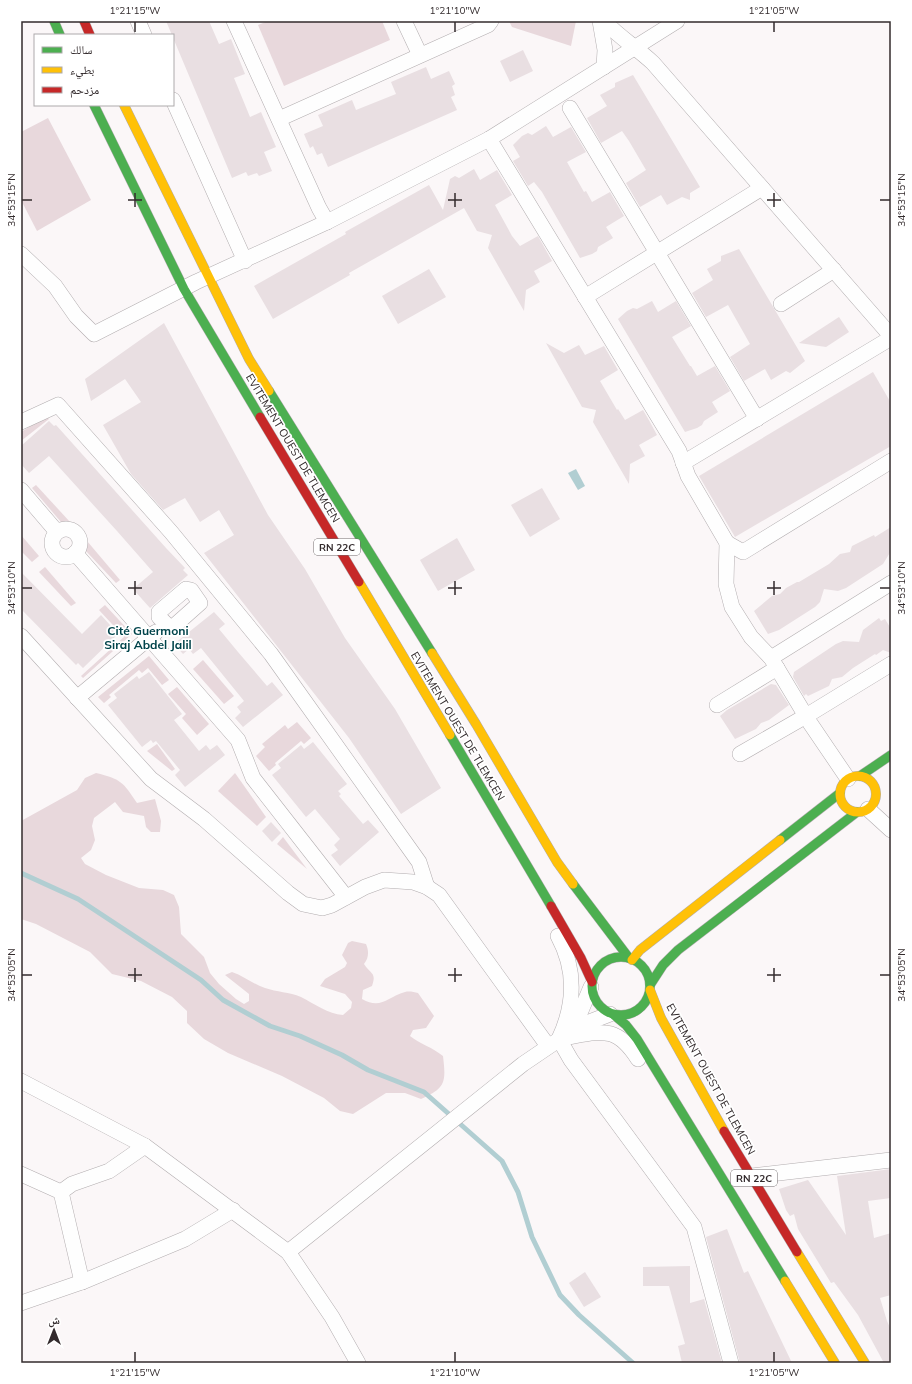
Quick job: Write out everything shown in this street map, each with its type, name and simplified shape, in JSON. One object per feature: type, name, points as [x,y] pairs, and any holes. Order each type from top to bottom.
[{"type":"highway","points":[[84,21],[90,34]]},
{"type":"highway","name":"EVITEMENT OUEST DE TLEMCEN","points":[[94,106],[184,289],[575,947],[591,985],[596,1003],[626,1025],[637,1039],[835,1363]]},
{"type":"highway","name":"EVITEMENT OUEST DE TLEMCEN","points":[[124,106],[249,359],[476,724],[557,862],[630,959],[641,965],[645,970],[650,988],[662,1018],[726,1135],[865,1363]]},
{"type":"highway","points":[[867,807],[846,809],[842,804],[840,793],[841,787],[891,755]]},
{"type":"highway","points":[[854,778],[871,782],[876,793],[867,807]]},
{"type":"highway","points":[[612,1014],[628,1015],[640,1008],[648,997],[650,988],[663,965],[678,950],[867,807],[886,790]]},
{"type":"highway","points":[[591,985],[593,976],[602,964],[614,958],[630,959],[840,793]]},
{"type":"street","points":[[138,21],[144,34]]},
{"type":"street","points":[[234,21],[319,208],[327,222]]},
{"type":"street","points":[[404,21],[420,55]]},
{"type":"street","points":[[279,119],[488,25],[491,21]]},
{"type":"street","points":[[600,21],[605,50],[604,67]]},
{"type":"street","points":[[604,21],[653,63],[891,337],[683,463]]},
{"type":"street","points":[[21,254],[55,286],[76,316],[94,334],[184,289],[327,222],[489,139],[677,21]]},
{"type":"street","points":[[174,102],[245,261]]},
{"type":"street","points":[[570,108],[757,419]]},
{"type":"street","points":[[489,139],[678,451],[688,476],[727,543],[743,552]]},
{"type":"street","points":[[585,297],[762,188]]},
{"type":"street","points":[[781,304],[834,270]]},
{"type":"street","points":[[21,422],[58,405],[171,532],[271,654],[419,862],[427,887]]},
{"type":"street","points":[[726,566],[743,552],[891,461]]},
{"type":"street","points":[[21,490],[57,532],[52,540],[52,546],[55,552],[64,556],[70,556],[75,553],[238,740],[254,778],[346,897]]},
{"type":"street","points":[[727,543],[726,584],[732,607],[751,637],[774,663],[806,716],[854,778]]},
{"type":"street","points":[[717,705],[774,663],[891,583]]},
{"type":"street","points":[[77,698],[165,623]]},
{"type":"street","points":[[21,636],[151,779],[204,820],[288,893],[303,904],[322,908],[332,905],[365,887],[384,880],[413,882],[427,887],[439,895],[553,1042],[571,1060],[694,1227],[731,1363]]},
{"type":"street","points":[[740,754],[891,664]]},
{"type":"street","points":[[867,807],[891,830]]},
{"type":"street","points":[[506,830],[505,843],[561,941],[567,957],[571,978],[572,996],[565,1025],[553,1042]]},
{"type":"street","points":[[553,1042],[580,1013],[591,985]]},
{"type":"street","points":[[288,1252],[523,1064],[553,1042],[579,1026],[612,1014]]},
{"type":"street","points":[[553,1042],[598,1033],[619,1036],[629,1046],[650,1079],[670,1092]]},
{"type":"street","points":[[21,1081],[145,1146],[288,1252],[332,1317],[358,1363]]},
{"type":"street","points":[[61,1192],[72,1184],[109,1171],[145,1146]]},
{"type":"street","points":[[752,1176],[891,1160]]},
{"type":"street","points":[[21,1174],[61,1192]]},
{"type":"street","points":[[61,1192],[82,1282]]},
{"type":"street","points":[[21,1303],[82,1282],[185,1239],[233,1210]]},
{"type":"shaded area","points":[[268,21],[382,21],[390,40],[284,86],[258,25]]},
{"type":"shaded area","points":[[509,21],[576,21],[571,46],[512,27]]},
{"type":"shaded area","points":[[48,118],[91,200],[37,231],[21,200],[21,132]]},
{"type":"shaded area","points":[[47,416],[49,419],[21,441],[21,432]]},
{"type":"shaded area","points":[[36,485],[70,522],[61,522],[32,488]]},
{"type":"shaded area","points":[[21,535],[39,556],[32,562],[21,551]]},
{"type":"shaded area","points":[[87,541],[120,580],[116,583],[85,550]]},
{"type":"shaded area","points":[[45,567],[76,603],[71,606],[39,572]]},
{"type":"shaded area","points":[[105,605],[132,634],[83,678],[81,676],[124,637],[99,610]]},
{"type":"shaded area","points":[[149,656],[169,680],[162,685],[148,668],[142,673],[139,670],[109,695],[111,697],[104,703],[98,697]]},
{"type":"shaded area","points":[[203,660],[234,696],[224,704],[193,669]]},
{"type":"shaded area","points":[[177,687],[209,724],[197,735],[182,718],[186,714],[168,694]]},
{"type":"shaded area","points":[[297,722],[311,738],[304,744],[301,741],[275,763],[276,765],[269,771],[256,756],[265,747],[262,744],[285,725],[288,729]]},
{"type":"shaded area","points":[[157,744],[175,769],[172,771],[147,751]]},
{"type":"shaded area","points":[[96,773],[111,777],[121,782],[137,803],[155,799],[161,821],[160,832],[151,832],[146,827],[144,816],[123,812],[115,802],[94,818],[92,826],[95,840],[91,850],[81,858],[85,864],[106,875],[139,888],[163,890],[174,895],[179,907],[181,934],[204,957],[210,973],[219,984],[244,1004],[249,1001],[249,994],[225,975],[232,972],[261,986],[296,995],[327,1011],[343,1015],[351,1008],[352,1002],[345,994],[320,986],[325,979],[345,967],[347,963],[342,955],[348,943],[352,941],[366,944],[368,954],[364,964],[374,978],[372,986],[363,990],[362,999],[369,1002],[379,1003],[405,992],[418,993],[434,1016],[426,1028],[413,1030],[410,1036],[443,1056],[444,1078],[440,1087],[421,1099],[405,1093],[386,1093],[353,1114],[340,1111],[324,1098],[282,1076],[228,1053],[204,1039],[187,1023],[187,1011],[172,997],[141,981],[112,974],[90,952],[36,924],[21,919],[21,821],[77,790],[85,778]]},
{"type":"shaded area","points":[[235,773],[266,817],[257,826],[218,791]]},
{"type":"shaded area","points":[[283,837],[307,869],[277,844]]},
{"type":"water","points":[[576,469],[585,486],[578,490],[568,473]]},
{"type":"building","points":[[166,21],[209,21],[219,44],[231,39],[245,74],[234,78],[250,117],[261,112],[276,147],[264,152],[272,171],[259,176],[257,173],[248,176],[246,172],[232,178],[174,40],[174,34],[171,34]]},
{"type":"building","points":[[523,50],[533,71],[510,82],[500,61]]},
{"type":"building","points":[[426,67],[431,79],[449,71],[455,84],[452,86],[455,95],[451,97],[457,110],[328,167],[322,153],[317,155],[313,146],[310,148],[304,134],[323,126],[318,115],[352,100],[356,110],[396,94],[391,82]]},
{"type":"building","points":[[633,75],[700,187],[690,193],[690,200],[682,197],[667,205],[661,195],[640,207],[626,183],[646,170],[629,141],[622,131],[601,143],[587,118],[607,106],[600,95],[615,87],[615,83]]},
{"type":"building","points":[[546,126],[553,137],[571,127],[586,152],[567,162],[584,192],[586,191],[592,202],[610,192],[624,216],[606,227],[613,238],[598,247],[597,251],[580,258],[542,192],[534,182],[528,186],[513,161],[520,157],[513,145],[522,136],[528,133],[532,135]]},
{"type":"building","points":[[474,169],[480,180],[497,170],[512,195],[495,205],[512,236],[520,246],[538,236],[552,261],[534,271],[540,282],[526,290],[524,311],[488,248],[492,235],[477,231],[464,208],[349,273],[350,275],[273,319],[254,286],[346,234],[345,232],[429,185],[443,210],[450,179],[455,176],[459,178]]},
{"type":"building","points":[[739,249],[805,361],[790,373],[786,371],[771,380],[765,369],[744,381],[730,357],[750,344],[728,305],[706,317],[692,293],[713,280],[707,269],[721,261],[721,256]]},
{"type":"building","points":[[429,269],[446,297],[398,324],[382,296]]},
{"type":"building","points":[[652,301],[658,312],[676,301],[691,326],[672,337],[697,376],[715,366],[730,391],[712,402],[718,412],[704,421],[702,425],[685,432],[618,319],[627,311],[633,308],[637,309]]},
{"type":"building","points":[[839,317],[849,332],[826,347],[799,343]]},
{"type":"building","points":[[164,323],[268,515],[305,569],[345,638],[395,709],[441,788],[401,814],[349,738],[204,553],[234,535],[219,510],[200,522],[185,498],[163,510],[131,474],[103,425],[141,402],[125,379],[91,401],[85,379]]},
{"type":"building","points":[[546,343],[564,353],[579,345],[585,355],[604,346],[618,370],[600,381],[617,410],[618,409],[625,420],[643,410],[657,435],[639,445],[645,456],[630,464],[629,484],[593,422],[596,410],[582,407]]},
{"type":"building","points":[[873,372],[891,403],[891,446],[735,537],[699,476]]},
{"type":"building","points":[[49,421],[54,426],[56,425],[185,568],[183,570],[188,575],[150,608],[133,589],[153,572],[117,531],[49,456],[29,473],[21,464],[21,446]]},
{"type":"building","points":[[542,488],[560,519],[530,537],[511,505]]},
{"type":"building","points":[[891,527],[891,551],[883,564],[846,588],[838,591],[824,589],[820,602],[815,607],[779,630],[768,634],[754,611],[772,596],[780,594],[786,588],[829,564],[840,554],[850,552],[852,546],[874,535],[875,537]]},
{"type":"building","points":[[457,538],[475,570],[438,591],[420,560]]},
{"type":"building","points":[[21,572],[82,634],[101,615],[118,634],[83,668],[78,663],[76,665],[21,609]]},
{"type":"building","points":[[214,612],[225,624],[219,629],[238,652],[267,686],[272,682],[283,695],[243,727],[235,718],[241,712],[237,707],[244,701],[201,648],[193,654],[189,649],[183,654],[174,644]]},
{"type":"building","points":[[879,618],[881,621],[885,619],[891,629],[891,653],[883,650],[853,668],[842,677],[832,679],[829,686],[808,696],[806,694],[804,696],[793,677],[794,672],[836,644],[843,641],[859,642],[863,630]]},
{"type":"building","points":[[149,672],[182,714],[174,720],[199,751],[206,745],[210,750],[217,745],[225,755],[185,787],[175,775],[180,770],[156,741],[153,743],[151,740],[142,747],[108,705],[117,698],[114,694],[137,676],[139,679]]},
{"type":"building","points":[[771,684],[776,685],[789,705],[769,720],[761,723],[756,729],[735,739],[720,716],[727,710]]},
{"type":"building","points":[[313,742],[347,784],[338,791],[341,794],[339,796],[363,824],[368,820],[379,832],[340,866],[331,855],[338,850],[334,845],[340,839],[315,809],[306,817],[272,775],[281,768],[278,764],[301,745],[304,749]]},
{"type":"building","points":[[271,822],[281,833],[272,842],[262,831]]},
{"type":"building","points":[[891,1169],[891,1198],[868,1201],[874,1238],[891,1233],[891,1295],[880,1298],[891,1330],[891,1363],[884,1363],[858,1315],[834,1282],[831,1283],[798,1229],[794,1214],[790,1216],[786,1210],[779,1189],[808,1180],[846,1235],[837,1176]]},
{"type":"building","points":[[727,1229],[744,1273],[748,1271],[792,1363],[740,1363],[706,1237]]},
{"type":"building","points":[[690,1266],[690,1303],[704,1299],[722,1363],[682,1363],[678,1346],[685,1344],[669,1286],[643,1286],[643,1267]]},
{"type":"building","points":[[585,1272],[601,1297],[584,1307],[569,1283]]},
{"type":"waterway","points":[[21,873],[78,899],[201,980],[223,1000],[270,1026],[300,1036],[342,1055],[368,1070],[424,1092],[502,1161],[518,1192],[532,1237],[560,1295],[579,1315],[633,1363]]},
{"type":"traffic: fast","points":[[54,21],[60,34]]},
{"type":"traffic: fast","points":[[94,106],[184,289],[260,417]]},
{"type":"traffic: fast","points":[[269,391],[432,653]]},
{"type":"traffic: fast","points":[[450,735],[551,906]]},
{"type":"traffic: fast","points":[[860,776],[891,755]]},
{"type":"traffic: fast","points":[[780,840],[840,793]]},
{"type":"traffic: fast","points":[[650,985],[663,965],[678,950],[857,812]]},
{"type":"traffic: fast","points":[[573,884],[629,958]]},
{"type":"traffic: fast","points":[[615,957],[627,957],[642,965],[650,980],[650,986],[650,992],[642,1007],[627,1015],[615,1015],[600,1007],[592,992],[592,980],[600,965],[615,957]]},
{"type":"traffic: fast","points":[[614,1015],[626,1025],[637,1039],[785,1281]]},
{"type":"traffic: slow","points":[[124,106],[249,359],[269,391]]},
{"type":"traffic: slow","points":[[359,582],[450,735]]},
{"type":"traffic: slow","points":[[432,653],[476,724],[557,862],[573,884]]},
{"type":"traffic: slow","points":[[858,776],[871,781],[876,794],[871,807],[858,812],[845,807],[840,794],[845,781],[858,776]]},
{"type":"traffic: slow","points":[[632,960],[640,950],[780,840]]},
{"type":"traffic: slow","points":[[650,990],[661,1018],[724,1131]]},
{"type":"traffic: slow","points":[[797,1252],[865,1363]]},
{"type":"traffic: slow","points":[[785,1281],[835,1363]]},
{"type":"traffic: jam","points":[[84,21],[90,34]]},
{"type":"traffic: jam","points":[[260,417],[359,582]]},
{"type":"traffic: jam","points":[[551,906],[581,958],[592,982]]},
{"type":"traffic: jam","points":[[724,1131],[797,1252]]},
{"type":"district","name":"Cité Guermoni Siraj Abdel Jalil","points":[[148,637]]}]
